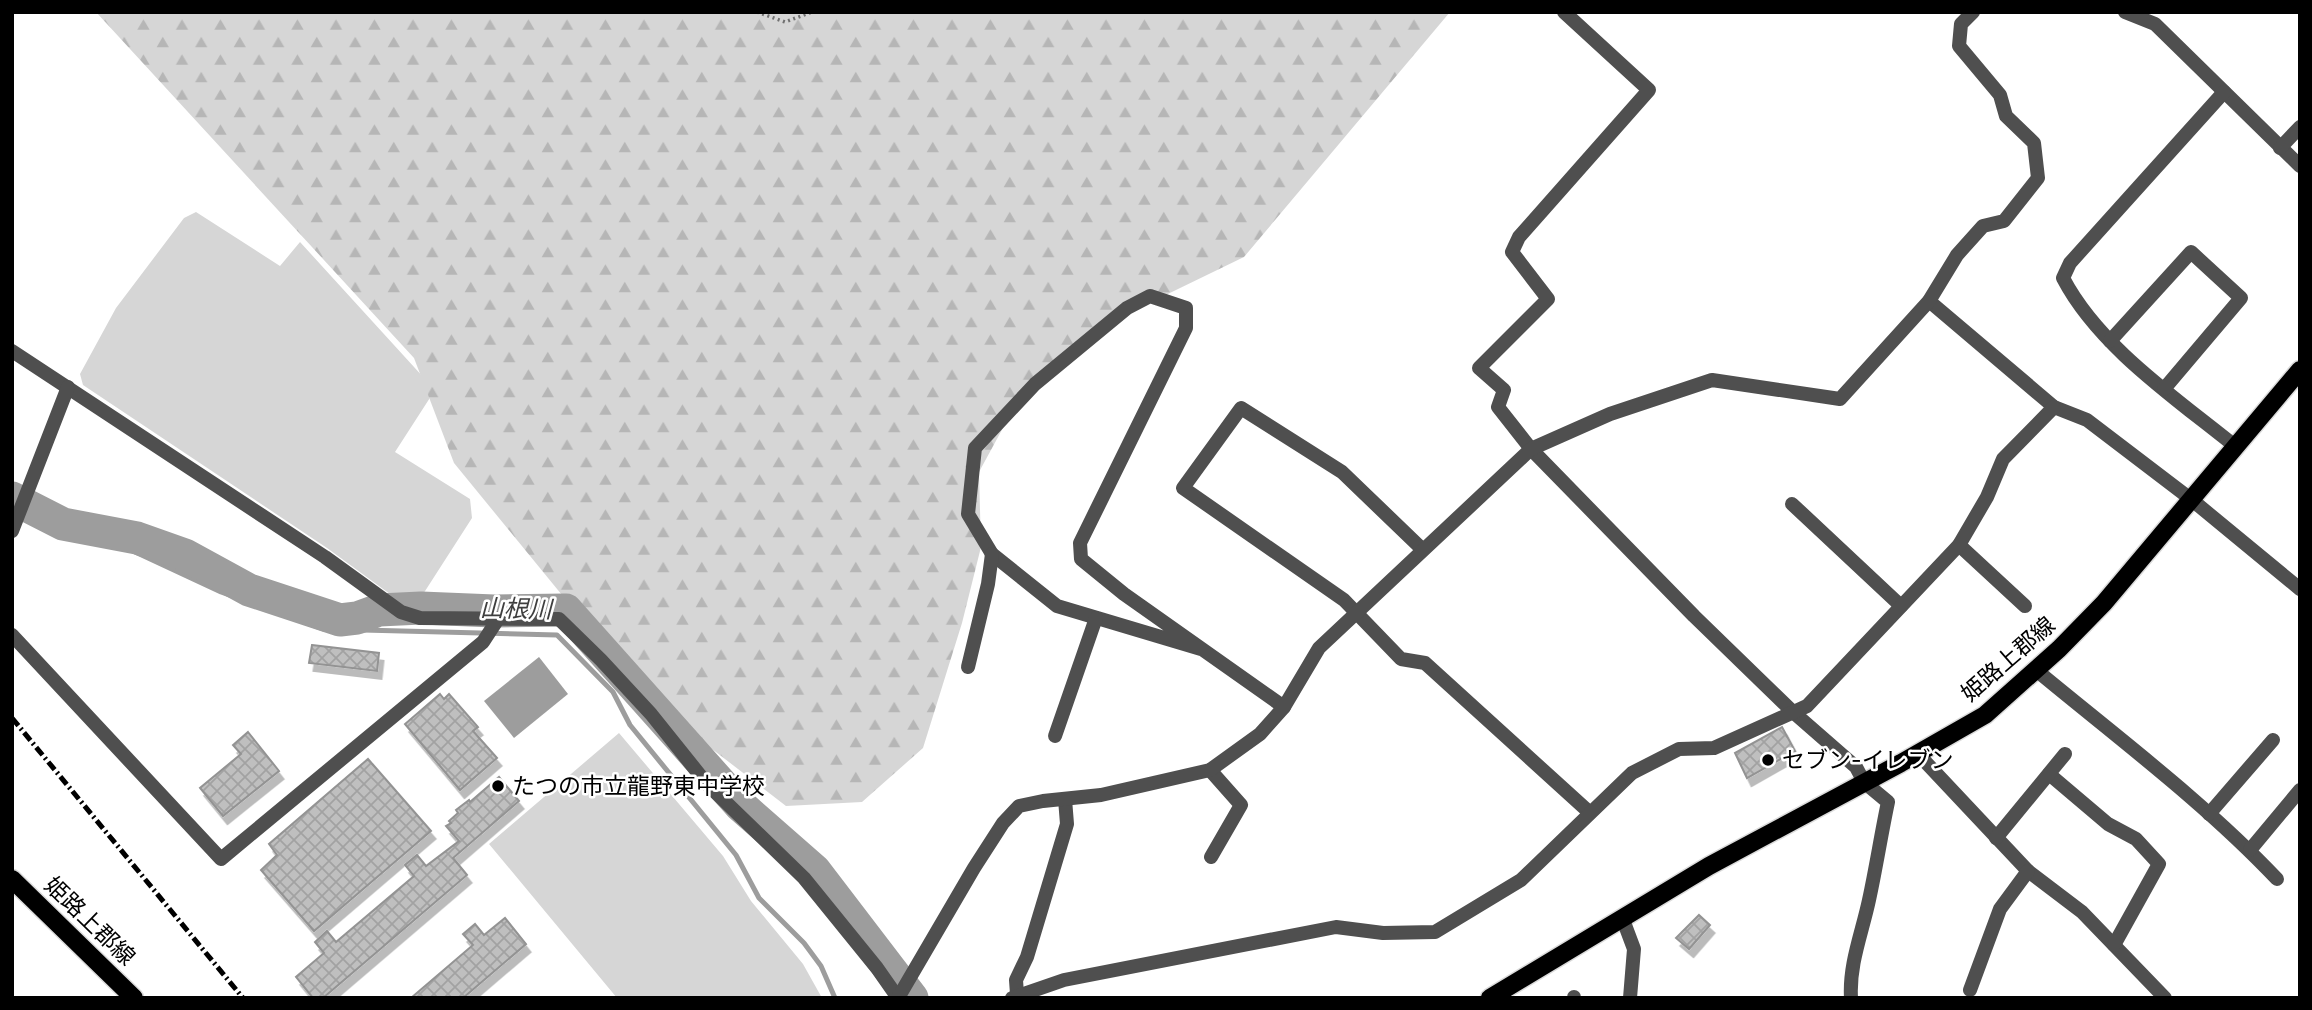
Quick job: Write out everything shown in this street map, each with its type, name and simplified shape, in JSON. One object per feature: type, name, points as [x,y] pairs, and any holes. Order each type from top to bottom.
[{"type":"main road","name":"姫路上郡線","points":[[1490,998],[1709,866],[1985,715],[2036,670],[2104,603],[2300,370]]},
{"type":"main road","name":"姫路上郡線","points":[[12,879],[134,998]]},
{"type":"street","points":[[1564,12],[1650,90],[1518,237],[1512,252],[1548,299],[1479,368],[1504,390],[1498,407],[1531,449],[1793,712],[1856,767],[1864,782],[1888,803],[1869,904],[1858,940],[1850,984],[1852,998]]},
{"type":"street","points":[[12,351],[325,557],[401,611],[420,618],[559,619],[651,715],[707,784],[804,878],[898,998],[1003,823],[1019,806],[1101,795],[1210,769],[1260,734],[1284,707],[1319,648],[1422,548],[1531,449],[1610,414],[1712,380],[1840,399],[1929,300],[1957,255],[1983,226],[2004,221],[2038,178],[2034,143],[2006,116],[2000,95],[1959,46],[1961,24],[1973,12]]},
{"type":"street","points":[[2125,12],[2159,18],[2224,92],[2300,166]]},
{"type":"street","points":[[2224,92],[2070,263],[2063,278],[2070,291],[2120,353],[2236,447]]},
{"type":"street","points":[[2280,148],[2300,127]]},
{"type":"street","points":[[2110,341],[2191,252],[2241,298],[2164,389]]},
{"type":"street","points":[[1201,649],[1057,606],[992,554],[968,514],[975,448],[1035,384],[1127,308],[1150,296],[1186,308],[1186,328],[1080,543],[1081,559],[1124,594],[1284,707]]},
{"type":"street","points":[[1929,300],[2054,407],[2087,420],[2192,500],[2300,589]]},
{"type":"street","points":[[12,531],[68,387]]},
{"type":"street","points":[[1065,799],[1067,824],[1027,957],[1016,980],[1015,996],[1064,980],[1336,927],[1383,933],[1435,932],[1521,880],[1632,773],[1679,749],[1714,748],[1807,706],[1959,545],[1981,508],[2003,458],[2054,407]]},
{"type":"street","points":[[1422,548],[1342,472],[1241,408],[1183,488],[1357,611],[1401,659],[1425,663],[1589,812]]},
{"type":"street","points":[[1793,504],[1901,606]]},
{"type":"street","points":[[1959,545],[2025,606]]},
{"type":"street","points":[[968,667],[988,584],[992,554]]},
{"type":"street","points":[[1055,736],[1096,618]]},
{"type":"street","points":[[12,635],[221,859],[483,642],[498,619]]},
{"type":"street","points":[[2036,670],[2209,814],[2250,850],[2277,879]]},
{"type":"street","points":[[2209,814],[2273,740]]},
{"type":"street","points":[[1918,754],[2028,871],[2082,912],[2165,998]]},
{"type":"street","points":[[1996,838],[2065,754]]},
{"type":"street","points":[[1210,769],[1241,805],[1211,857]]},
{"type":"street","points":[[2049,774],[2108,824],[2136,839],[2159,864],[2114,945]]},
{"type":"street","points":[[2250,850],[2300,790]]},
{"type":"street","points":[[1970,990],[2000,909],[2028,871]]},
{"type":"street","points":[[1622,917],[1634,949],[1630,998]]},
{"type":"path","points":[[757,12],[785,22],[812,12]]},
{"type":"green space","points":[[96,12],[1450,12],[1244,257],[1108,323],[1028,382],[979,472],[981,547],[962,623],[923,748],[862,802],[786,806],[664,712],[629,677],[454,463],[414,358]]},
{"type":"green space","points":[[196,212],[280,266],[300,242],[435,390],[395,452],[470,499],[472,518],[418,602],[407,594],[394,597],[327,548],[83,385],[80,374],[116,308],[184,218]]},
{"type":"green space","points":[[619,733],[723,856],[751,901],[803,964],[822,998],[617,998],[489,844]]},
{"type":"shaded area","points":[[539,657],[568,694],[514,738],[484,701]]},
{"type":"building","points":[[312,645],[379,653],[377,671],[309,663]]},
{"type":"building","points":[[440,694],[444,699],[449,694],[478,727],[473,731],[497,758],[460,790],[405,724]]},
{"type":"building","points":[[1782,727],[1795,751],[1747,778],[1735,753]]},
{"type":"building","points":[[248,732],[279,771],[223,816],[200,788],[241,754],[233,745]]},
{"type":"building","points":[[368,759],[431,831],[314,931],[261,870],[277,855],[269,844]]},
{"type":"building","points":[[499,777],[519,801],[453,858],[467,875],[323,998],[313,998],[296,977],[324,953],[315,942],[327,931],[336,942],[414,876],[405,865],[417,855],[426,866],[459,841],[446,826],[451,823],[449,821],[458,813],[456,810],[469,800],[470,802]]},
{"type":"building","points":[[1699,915],[1710,925],[1689,949],[1676,938]]},
{"type":"building","points":[[505,918],[526,944],[463,998],[411,998],[473,945],[463,934],[475,924],[484,935]]},
{"type":"waterway","name":"山根川","points":[[12,498],[63,524],[137,538],[185,555],[249,590],[340,620],[357,618],[379,610],[421,608],[566,610],[740,805],[815,871],[912,998]]},
{"type":"waterway","points":[[106,532],[118,544],[221,592],[323,629],[557,635],[613,692],[630,725],[736,855],[759,898],[804,943],[821,966],[835,998]]},
{"type":"railway","points":[[12,718],[243,998]]},
{"type":"place","name":"セブン-イレブン","points":[[1768,760]]},
{"type":"place","name":"たつの市立龍野東中学校","points":[[498,786]]}]
